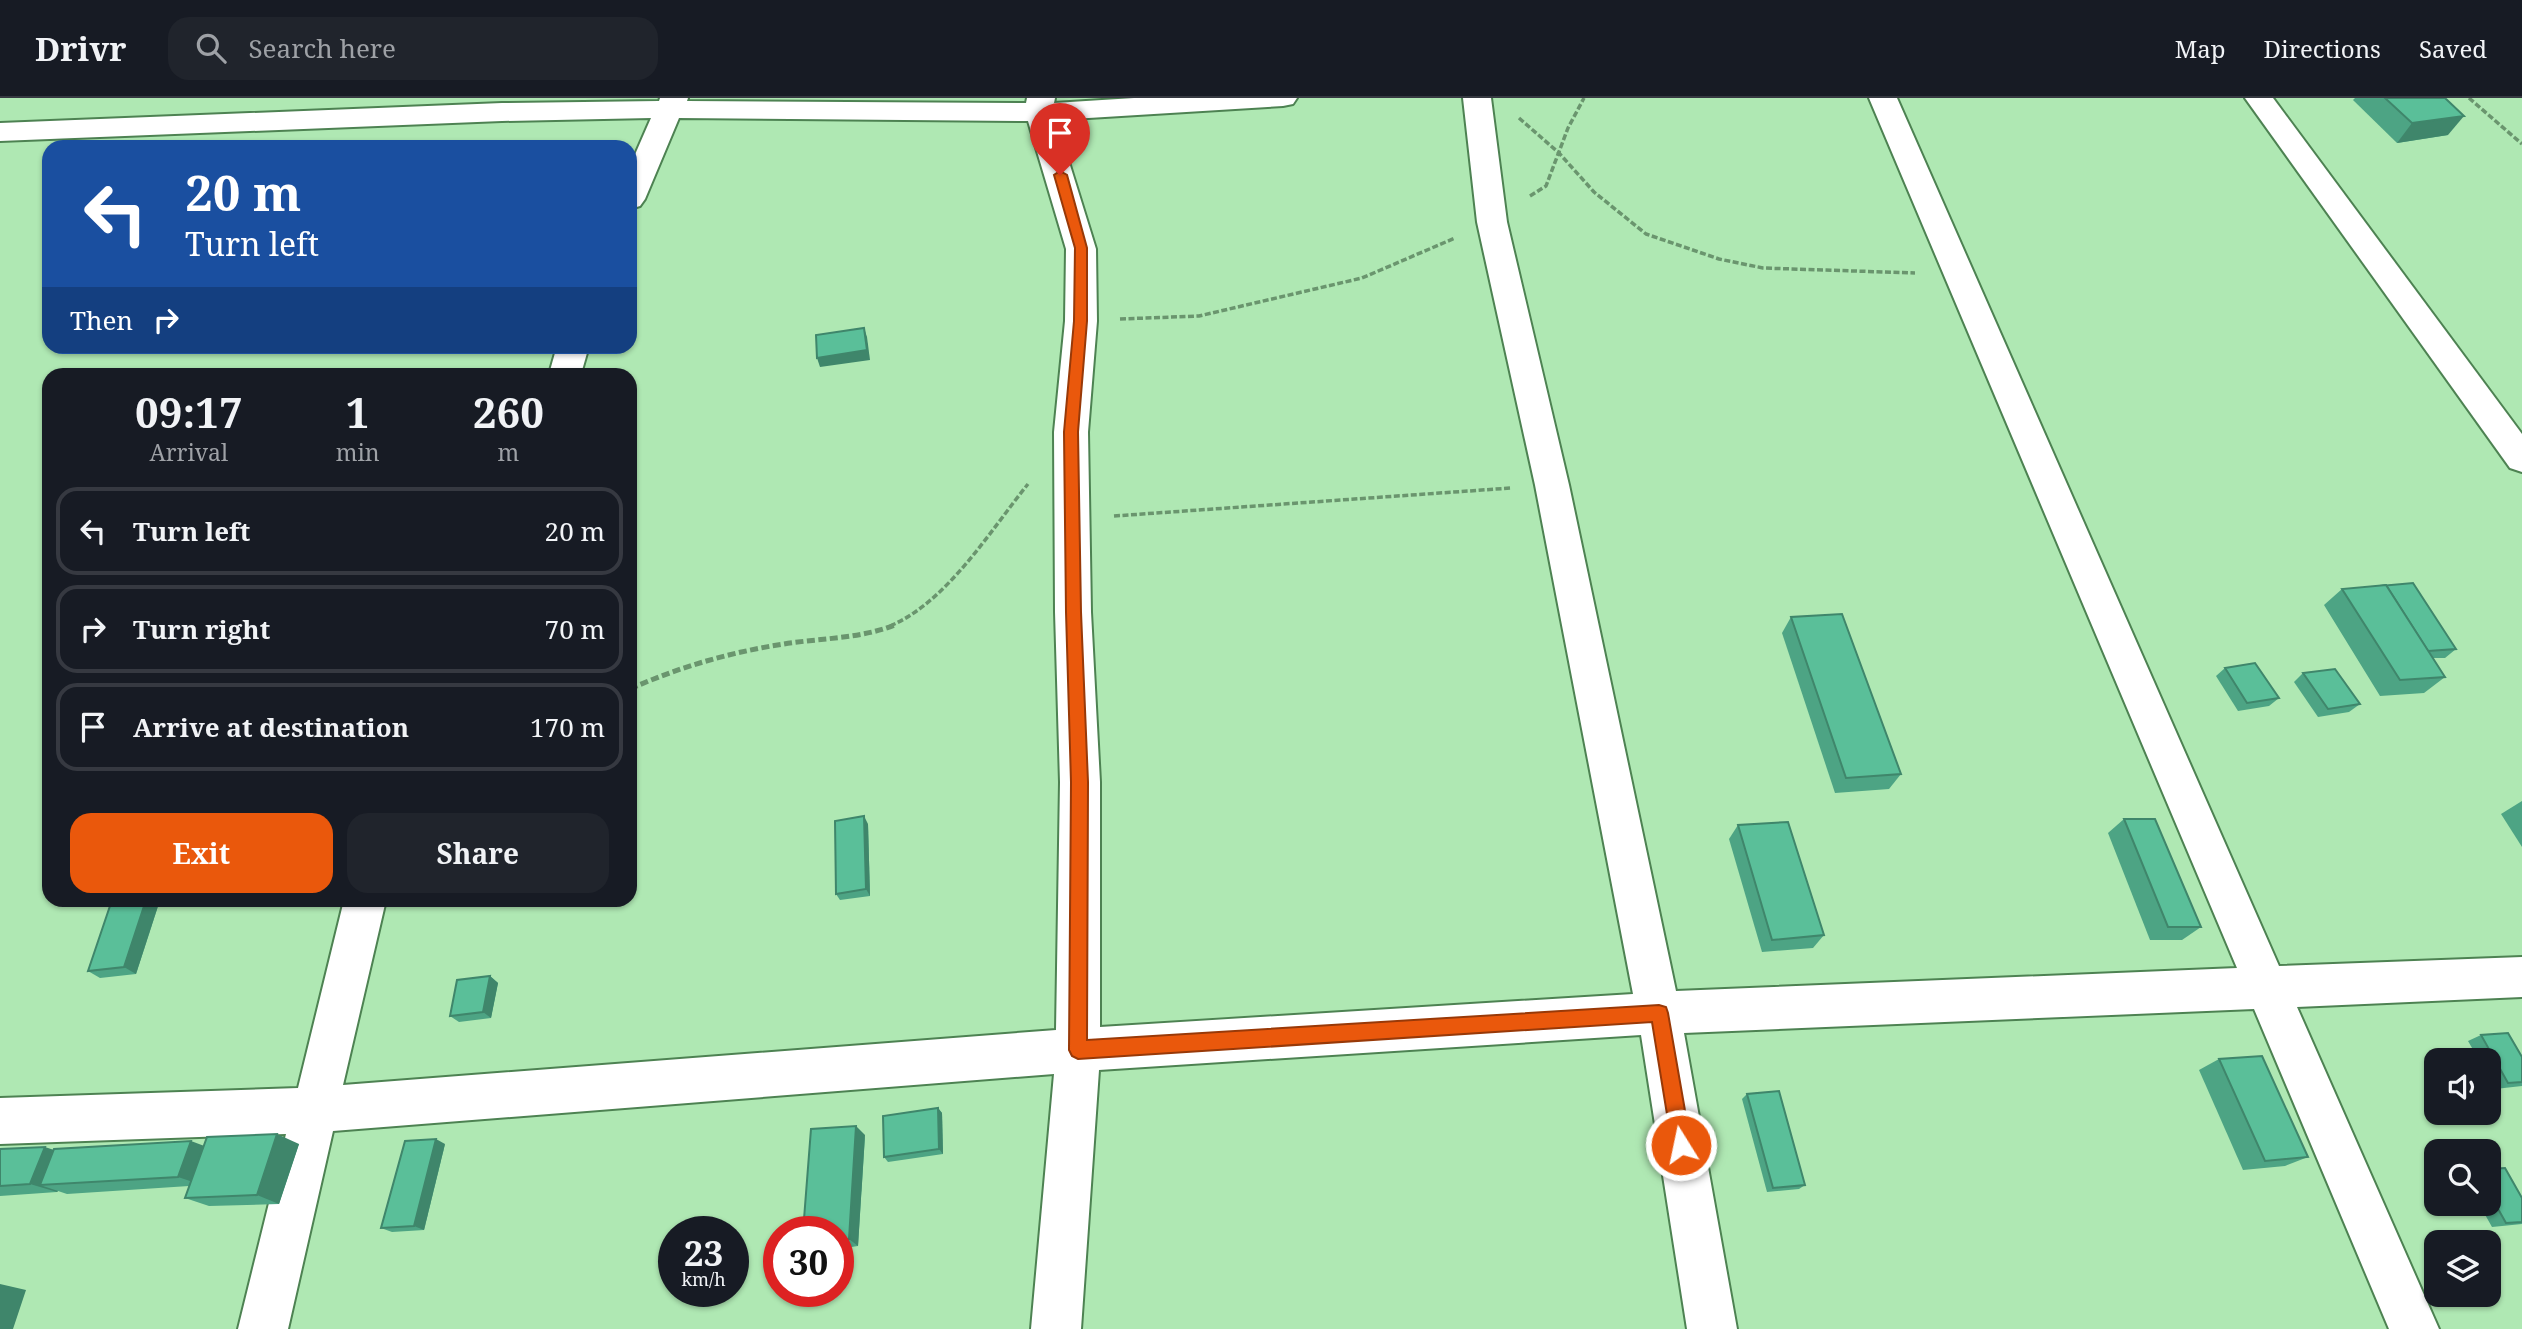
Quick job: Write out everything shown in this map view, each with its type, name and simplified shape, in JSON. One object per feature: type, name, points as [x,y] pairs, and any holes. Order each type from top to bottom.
[{"type":"street","points":[[208,125],[227,98]]},
{"type":"street","points":[[464,98],[502,112]]},
{"type":"street","points":[[0,132],[672,104],[1040,105],[1283,98]]},
{"type":"street","points":[[1477,98],[1492,222],[1552,485],[1659,1013],[1712,1329]]},
{"type":"street","points":[[1883,98],[2414,1329]]},
{"type":"street","points":[[2259,98],[2522,459]]},
{"type":"street","points":[[637,183],[672,104]]},
{"type":"street","points":[[1040,105],[1081,248],[1081,321],[1071,432],[1080,782],[1078,1050],[1056,1329]]},
{"type":"street","points":[[263,1329],[363,907]]},
{"type":"street","points":[[0,1121],[316,1110],[1078,1050],[1659,1013],[2522,977]]},
{"type":"path","points":[[1081,321],[1199,316],[1362,278],[1492,222],[1546,186],[1584,98]]},
{"type":"path","points":[[2469,98],[2522,144]]},
{"type":"path","points":[[1517,117],[1559,153],[1594,191],[1646,234],[1719,259],[1763,268],[1959,275]]},
{"type":"path","points":[[637,686],[666,673],[706,662],[772,646],[880,631],[907,618],[940,589],[1071,432]]},
{"type":"path","points":[[1072,519],[1552,485]]},
{"type":"building","points":[[2385,98],[2445,98],[2464,116],[2412,123]]},
{"type":"building","points":[[864,328],[867,350],[817,358],[816,335]]},
{"type":"building","points":[[2413,583],[2456,649],[2428,651],[2386,585]]},
{"type":"building","points":[[2386,585],[2445,677],[2400,680],[2342,589]]},
{"type":"building","points":[[1842,614],[1901,774],[1846,778],[1791,617]]},
{"type":"building","points":[[2255,663],[2279,698],[2247,703],[2225,668]]},
{"type":"building","points":[[2335,669],[2360,704],[2328,709],[2303,673]]},
{"type":"building","points":[[864,816],[866,889],[836,894],[835,821]]},
{"type":"building","points":[[2124,819],[2155,819],[2201,927],[2168,927]]},
{"type":"building","points":[[1788,822],[1824,935],[1772,940],[1738,825]]},
{"type":"building","points":[[110,907],[144,907],[124,967],[88,971]]},
{"type":"building","points":[[490,976],[483,1012],[450,1016],[457,980]]},
{"type":"building","points":[[2508,1033],[2522,1057],[2522,1082],[2508,1083],[2501,1071],[2501,1048],[2488,1048],[2481,1035]]},
{"type":"building","points":[[2262,1056],[2308,1157],[2265,1161],[2219,1059]]},
{"type":"building","points":[[1779,1091],[1805,1185],[1773,1188],[1747,1094]]},
{"type":"building","points":[[938,1108],[939,1149],[884,1157],[883,1116]]},
{"type":"building","points":[[856,1126],[850,1216],[804,1216],[811,1129]]},
{"type":"building","points":[[277,1134],[257,1195],[185,1198],[207,1137]]},
{"type":"building","points":[[436,1139],[414,1226],[381,1228],[405,1141]]},
{"type":"building","points":[[191,1141],[178,1177],[40,1185],[54,1149]]},
{"type":"building","points":[[45,1147],[30,1184],[0,1186],[0,1149]]},
{"type":"building","points":[[2501,1168],[2505,1168],[2522,1198],[2522,1222],[2506,1223],[2501,1214]]},
{"type":"route","points":[[1060,175],[1081,248],[1081,321],[1071,432],[1073,612],[1080,782],[1078,1050],[1659,1013],[1681,1145]]}]
